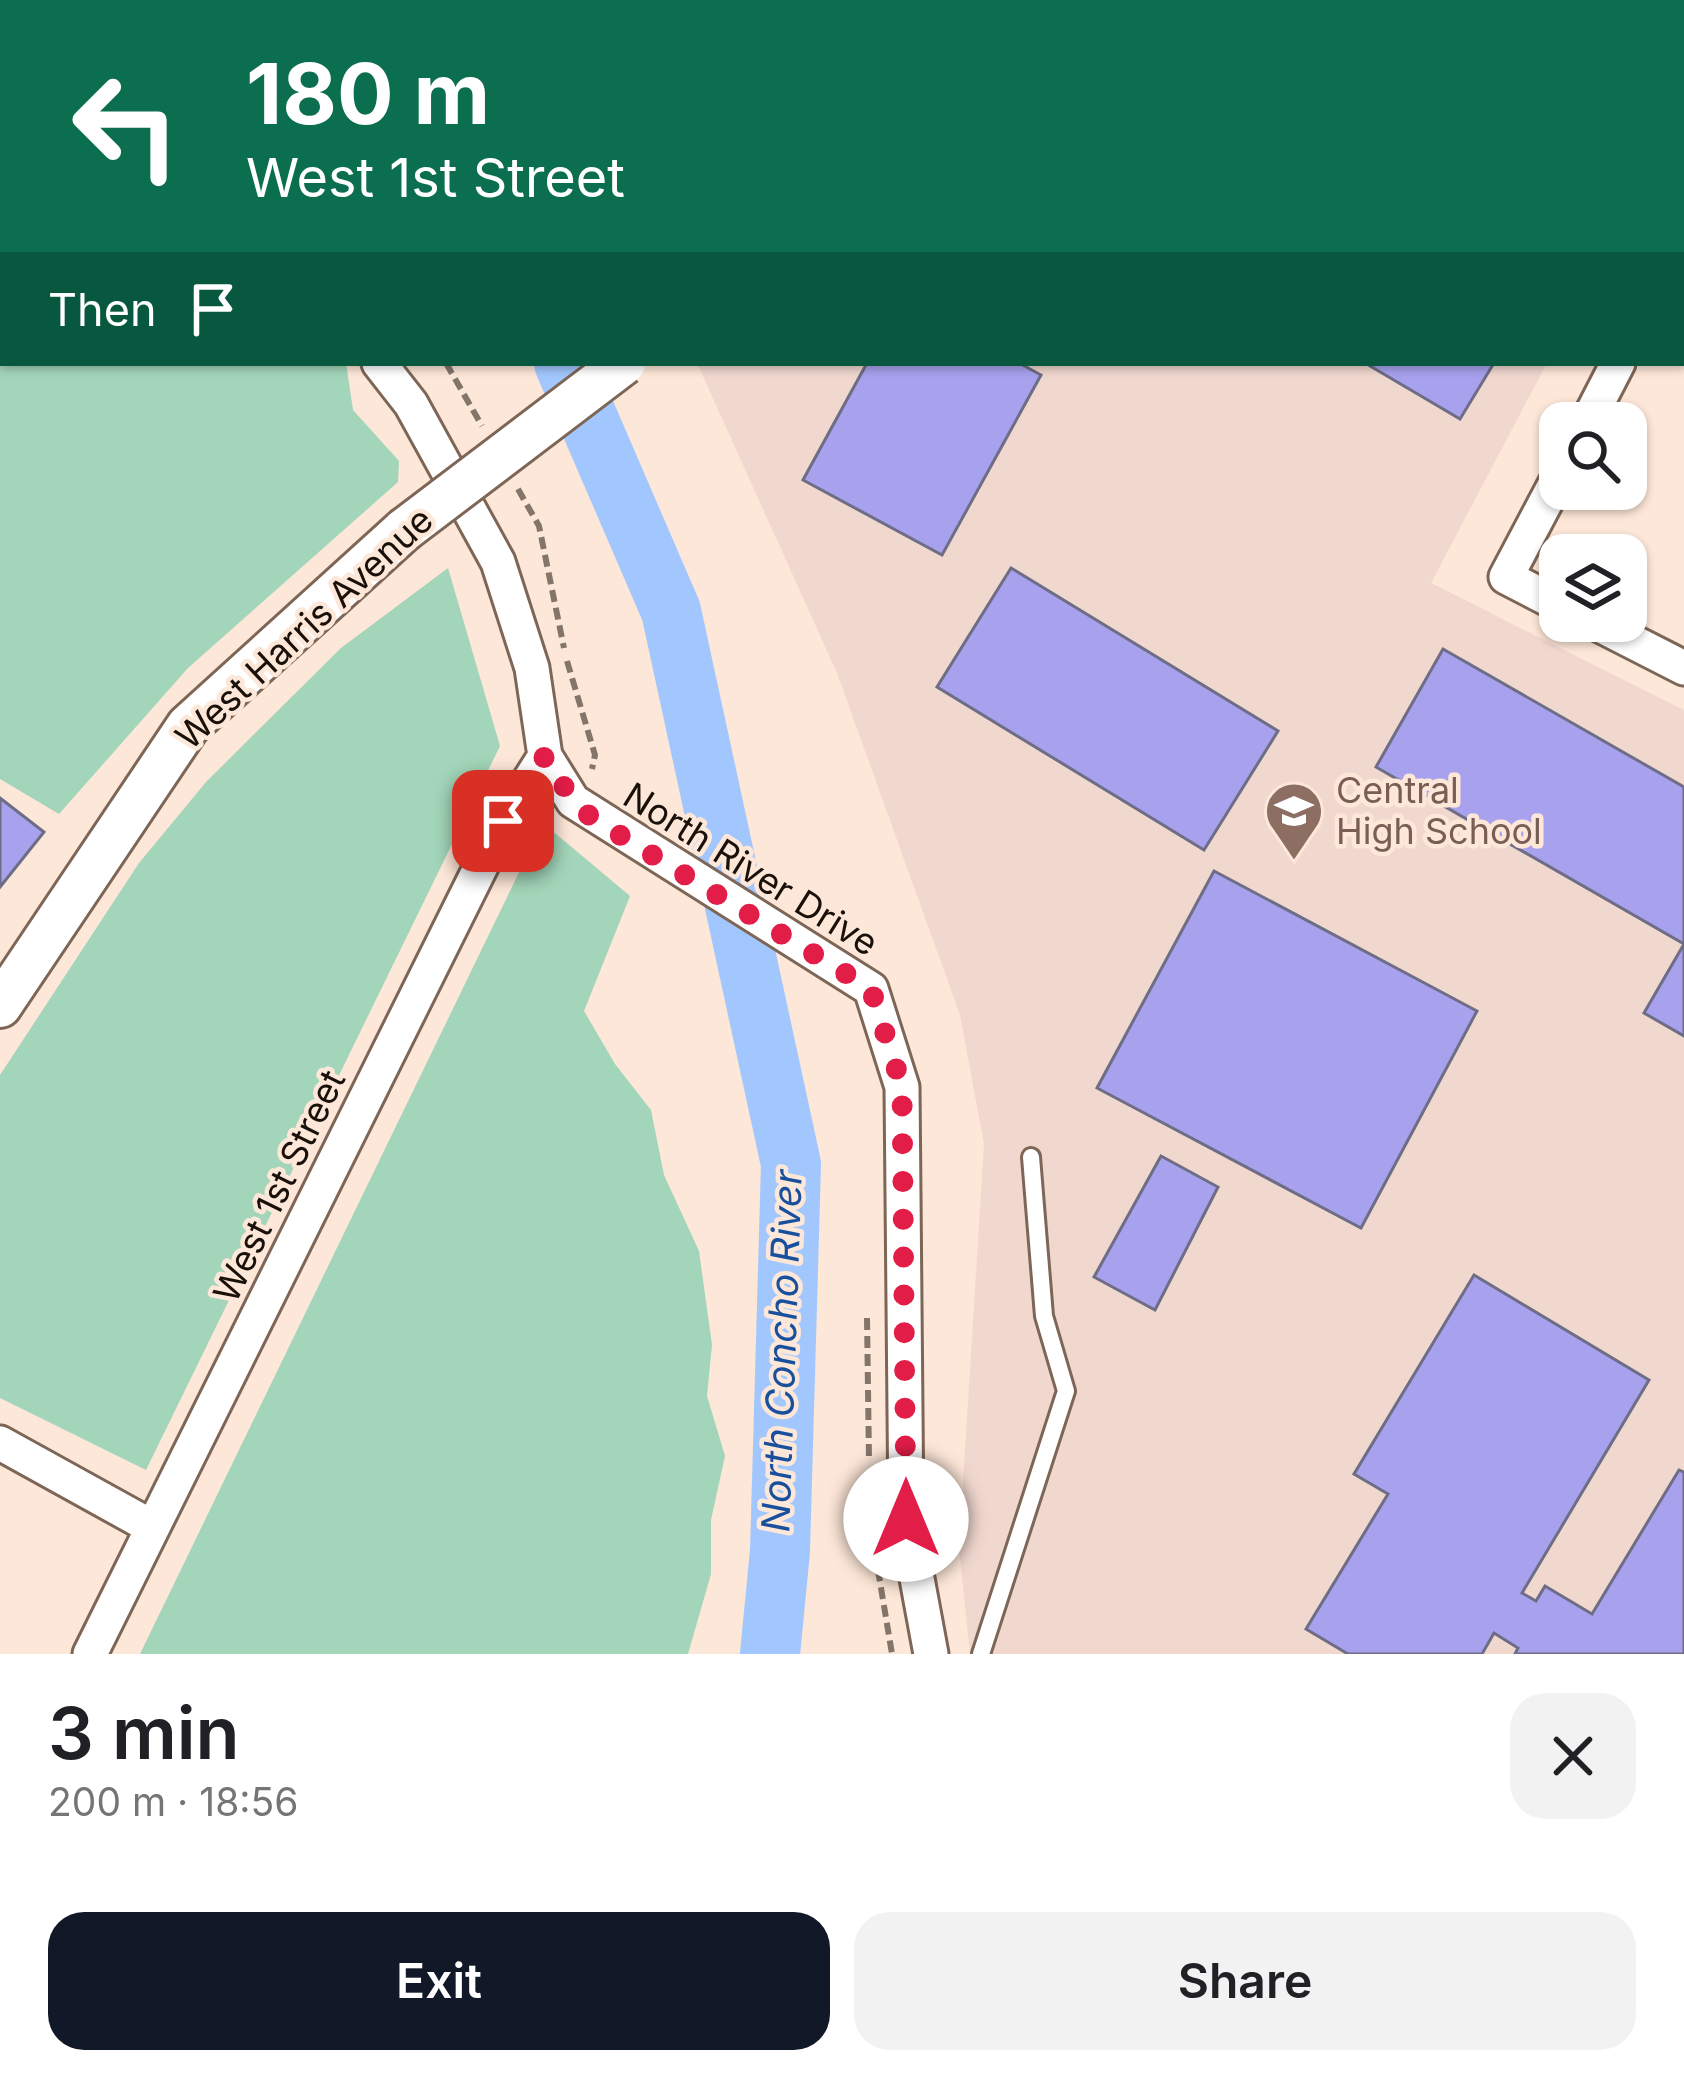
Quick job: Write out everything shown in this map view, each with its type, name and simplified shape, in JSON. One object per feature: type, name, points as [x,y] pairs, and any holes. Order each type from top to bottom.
[{"type":"street","name":"North River Drive","points":[[381,366],[411,404],[498,562],[532,668],[545,756],[573,801],[592,818],[871,989],[902,1087],[906,1519],[931,1654]]},
{"type":"street","name":"West Harris Avenue","points":[[0,1006],[188,726],[404,530],[620,366]]},
{"type":"street","points":[[1598,402],[1616,366]]},
{"type":"street","points":[[1539,594],[1506,578],[1542,510]]},
{"type":"street","points":[[1633,642],[1684,668]]},
{"type":"street","name":"West 1st Street","points":[[90,1654],[503,821],[545,756]]},
{"type":"street","points":[[0,1443],[152,1527]]},
{"type":"lane","points":[[981,1654],[1066,1391],[1044,1316],[1031,1157]]},
{"type":"shaded area","name":"Central High School","points":[[698,366],[1545,366],[1431,583],[1539,637],[1539,642],[1549,642],[1684,710],[1684,1654],[970,1654],[959,1548],[984,1144],[960,1015],[837,673]]},
{"type":"green space","points":[[0,366],[346,366],[353,410],[399,461],[398,482],[188,668],[59,814],[0,779]]},
{"type":"green space","points":[[448,568],[500,746],[146,1470],[0,1398],[0,1075],[139,863],[206,782],[341,648]]},
{"type":"green space","points":[[543,823],[630,896],[584,1011],[615,1064],[651,1110],[664,1175],[699,1251],[712,1345],[707,1396],[725,1456],[711,1520],[711,1574],[688,1654],[140,1654]]},
{"type":"building","points":[[865,366],[1024,366],[1041,375],[942,555],[803,480]]},
{"type":"building","points":[[1370,366],[1492,366],[1460,419]]},
{"type":"building","points":[[1011,568],[1278,731],[1204,850],[937,687]]},
{"type":"building","points":[[1443,649],[1684,787],[1684,944],[1376,767]]},
{"type":"building","points":[[0,798],[44,832],[0,887]]},
{"type":"building","points":[[1214,871],[1477,1011],[1361,1228],[1097,1088]]},
{"type":"building","points":[[1684,944],[1684,1036],[1644,1013]]},
{"type":"building","points":[[1161,1156],[1218,1187],[1155,1310],[1094,1277]]},
{"type":"building","points":[[1474,1275],[1649,1380],[1522,1593],[1536,1601],[1545,1586],[1592,1614],[1679,1470],[1684,1472],[1684,1654],[1515,1654],[1518,1648],[1494,1633],[1482,1654],[1348,1654],[1306,1629],[1388,1494],[1354,1474]]},
{"type":"waterway","name":"North Concho River","points":[[565,366],[671,611],[791,1164],[780,1551],[770,1654]]},
{"type":"place","name":"Central High School","points":[[1294,862]]},
{"type":"route","points":[[503,821],[545,756],[573,801],[592,818],[871,989],[902,1087],[906,1519]]}]
